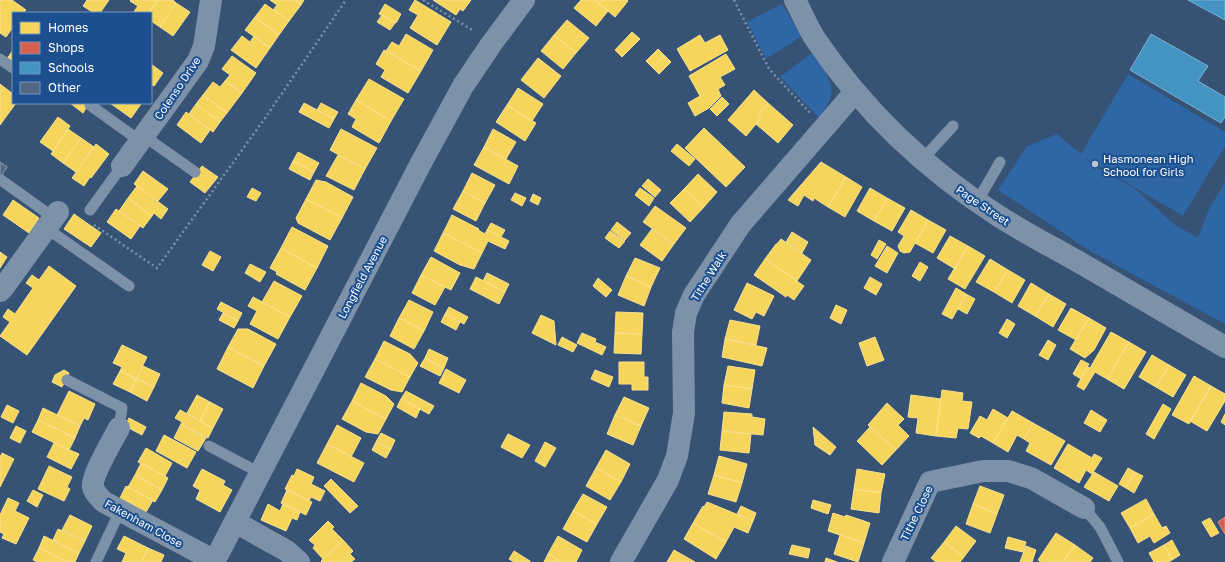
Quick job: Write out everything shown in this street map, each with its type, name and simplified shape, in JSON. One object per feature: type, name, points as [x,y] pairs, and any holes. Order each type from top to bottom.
[{"type":"street","name":"Colenso Drive","points":[[122,166],[198,61],[204,46],[211,0]]},
{"type":"street","name":"Longfield Avenue","points":[[214,561],[463,86],[492,42],[524,0]]},
{"type":"street","name":"Page Street","points":[[795,0],[816,39],[855,92],[883,123],[922,160],[977,202],[1001,218],[1084,264],[1225,347]]},
{"type":"street","name":"Tithe Walk","points":[[621,562],[668,480],[677,456],[684,414],[683,332],[686,313],[694,295],[740,225],[855,92]]},
{"type":"street","points":[[0,291],[53,219]]},
{"type":"street","name":"Fakenham Close","points":[[118,428],[94,475],[93,486],[96,495],[104,502],[120,511],[214,561]]},
{"type":"street","name":"Tithe Close","points":[[893,562],[930,482],[982,471],[1008,471],[1031,478],[1084,508]]},
{"type":"street","points":[[235,522],[287,551],[299,562]]},
{"type":"lane","points":[[0,59],[12,67]]},
{"type":"lane","points":[[90,105],[195,172]]},
{"type":"lane","points":[[922,160],[953,126]]},
{"type":"lane","points":[[977,202],[1000,162]]},
{"type":"lane","points":[[90,210],[122,166]]},
{"type":"lane","points":[[1,180],[53,219],[129,286]]},
{"type":"lane","points":[[67,380],[122,408],[118,428]]},
{"type":"lane","points":[[209,446],[260,473]]},
{"type":"lane","points":[[1084,508],[1100,527],[1118,562]]},
{"type":"lane","points":[[96,562],[120,511]]},
{"type":"path","points":[[94,224],[157,268],[263,121],[346,0]]},
{"type":"path","points":[[423,0],[492,42]]},
{"type":"path","points":[[734,0],[769,69],[824,128]]},
{"type":"shaded area","points":[[782,4],[802,36],[766,59],[747,22]]},
{"type":"shaded area","points":[[812,53],[827,76],[831,88],[831,97],[819,118],[780,77]]},
{"type":"shaded area","points":[[1128,74],[1225,132],[1225,146],[1183,216],[1085,158],[1094,166],[1134,188],[1175,225],[1198,238],[1208,211],[1225,182],[1225,324],[1092,252],[998,190],[1027,146],[1057,134],[1081,154]]},
{"type":"building: Homes","points":[[0,0],[12,0],[26,10],[24,12],[12,12],[12,28],[6,37],[0,33]]},
{"type":"building: Homes","points":[[87,0],[109,0],[101,12],[92,12],[83,6]]},
{"type":"building: Homes","points":[[158,0],[150,12],[134,12],[138,6],[130,1]]},
{"type":"building: Homes","points":[[158,0],[173,0],[176,3],[160,27],[152,22],[152,12],[150,12]]},
{"type":"building: Homes","points":[[270,0],[295,0],[301,5],[289,21],[273,10],[277,5]]},
{"type":"building: Homes","points":[[295,0],[304,0],[301,5]]},
{"type":"building: Homes","points":[[415,0],[451,22],[437,45],[410,28],[418,15],[409,10]]},
{"type":"building: Homes","points":[[433,0],[471,0],[463,11],[460,9],[456,15]]},
{"type":"building: Homes","points":[[581,0],[595,0],[608,11],[596,26],[574,8]]},
{"type":"building: Homes","points":[[595,0],[627,0],[628,1],[615,17]]},
{"type":"building: Homes","points":[[176,3],[190,12],[173,36],[160,27]]},
{"type":"building: Homes","points":[[265,4],[289,21],[279,35],[255,17]]},
{"type":"building: Homes","points":[[385,4],[401,14],[396,23],[379,14]]},
{"type":"building: Homes","points":[[382,15],[395,23],[390,30],[377,22]]},
{"type":"building: Homes","points":[[255,17],[279,35],[270,48],[245,30]]},
{"type":"building: Homes","points":[[567,20],[589,38],[576,53],[554,35]]},
{"type":"building: Homes","points":[[632,32],[640,39],[622,57],[615,50]]},
{"type":"building: Homes","points":[[406,34],[433,50],[421,71],[386,51],[392,42],[399,46]]},
{"type":"building: Homes","points":[[554,35],[576,53],[563,69],[541,51]]},
{"type":"building: Homes","points":[[700,35],[705,43],[720,35],[728,50],[690,71],[677,49]]},
{"type":"building: Homes","points":[[242,36],[250,42],[254,36],[270,48],[256,68],[231,50]]},
{"type":"building: Homes","points":[[658,49],[664,55],[653,68],[646,61]]},
{"type":"building: Homes","points":[[384,50],[421,71],[408,93],[381,77],[385,70],[376,64]]},
{"type":"building: Homes","points":[[12,52],[12,62],[7,59]]},
{"type":"building: Homes","points":[[726,54],[735,69],[720,77],[725,85],[718,89],[721,96],[709,108],[695,116],[688,103],[700,96],[689,76]]},
{"type":"building: Homes","points":[[664,55],[671,62],[659,74],[653,68]]},
{"type":"building: Homes","points":[[232,56],[256,73],[242,93],[225,81],[230,75],[222,69]]},
{"type":"building: Homes","points":[[538,58],[561,76],[544,98],[521,80]]},
{"type":"building: Homes","points":[[152,65],[163,73],[154,86],[152,85]]},
{"type":"building: Homes","points":[[369,79],[404,99],[391,121],[356,100]]},
{"type":"building: Homes","points":[[225,81],[242,93],[227,113],[203,95],[213,82],[220,87]]},
{"type":"building: Homes","points":[[0,84],[12,93],[12,104],[15,104],[0,125]]},
{"type":"building: Homes","points":[[518,88],[543,104],[532,121],[507,105]]},
{"type":"building: Homes","points":[[754,90],[768,103],[757,115],[761,118],[746,136],[728,120]]},
{"type":"building: Homes","points":[[203,95],[227,113],[220,122],[196,104]]},
{"type":"building: Homes","points":[[722,97],[729,104],[717,116],[710,109]]},
{"type":"building: Homes","points":[[356,100],[391,121],[379,143],[352,127],[356,119],[348,114]]},
{"type":"building: Homes","points":[[304,103],[334,119],[329,128],[299,112]]},
{"type":"building: Homes","points":[[321,103],[338,112],[334,119],[317,110]]},
{"type":"building: Homes","points":[[768,103],[793,125],[778,143],[756,124],[761,118],[757,115]]},
{"type":"building: Homes","points":[[71,104],[88,104],[83,113]]},
{"type":"building: Homes","points":[[111,104],[141,104],[131,118]]},
{"type":"building: Homes","points":[[196,104],[220,122],[213,132],[189,114]]},
{"type":"building: Homes","points":[[507,105],[536,123],[525,141],[496,122]]},
{"type":"building: Homes","points":[[186,112],[210,130],[201,143],[177,125]]},
{"type":"building: Homes","points":[[58,117],[70,126],[53,151],[40,142]]},
{"type":"building: Homes","points":[[704,128],[745,167],[726,187],[685,148]]},
{"type":"building: Homes","points":[[68,129],[81,138],[63,163],[51,154]]},
{"type":"building: Homes","points":[[341,129],[377,148],[365,169],[330,150]]},
{"type":"building: Homes","points":[[493,129],[516,142],[506,159],[484,147]]},
{"type":"building: Homes","points":[[81,138],[94,147],[76,172],[63,163]]},
{"type":"building: Homes","points":[[96,144],[109,154],[84,186],[72,178]]},
{"type":"building: Homes","points":[[677,144],[695,159],[689,166],[671,151]]},
{"type":"building: Homes","points":[[484,147],[518,166],[509,184],[474,165]]},
{"type":"building: Homes","points":[[298,152],[319,163],[314,172],[293,161]]},
{"type":"building: Homes","points":[[338,155],[365,169],[354,190],[326,176]]},
{"type":"building: Homes","points":[[293,161],[314,172],[310,180],[289,169]]},
{"type":"building: Homes","points":[[821,162],[846,177],[828,207],[814,198],[813,201],[804,195],[798,206],[788,200]]},
{"type":"building: Homes","points":[[202,166],[218,177],[205,193],[190,182]]},
{"type":"building: Homes","points":[[143,171],[168,189],[158,201],[134,184]]},
{"type":"building: Homes","points":[[472,173],[495,185],[485,203],[463,191]]},
{"type":"building: Homes","points":[[698,174],[717,192],[704,207],[684,189]]},
{"type":"building: Homes","points":[[846,177],[862,187],[845,217],[828,207]]},
{"type":"building: Homes","points":[[648,179],[661,190],[655,197],[642,186]]},
{"type":"building: Homes","points":[[316,180],[326,182],[353,197],[342,218],[306,199]]},
{"type":"building: Homes","points":[[137,186],[168,209],[161,219],[154,213],[152,216],[128,198]]},
{"type":"building: Homes","points":[[252,188],[261,193],[256,201],[247,197]]},
{"type":"building: Homes","points":[[640,188],[654,198],[649,206],[635,195]]},
{"type":"building: Homes","points":[[870,188],[887,198],[874,221],[857,211]]},
{"type":"building: Homes","points":[[684,189],[704,207],[690,222],[670,203]]},
{"type":"building: Homes","points":[[463,191],[485,203],[476,221],[453,209]]},
{"type":"building: Homes","points":[[515,193],[526,198],[522,206],[511,200]]},
{"type":"building: Homes","points":[[533,194],[541,198],[538,205],[530,201]]},
{"type":"building: Homes","points":[[128,198],[152,216],[143,228],[119,211]]},
{"type":"building: Homes","points":[[887,198],[905,208],[892,231],[874,221]]},
{"type":"building: Homes","points":[[306,199],[342,218],[330,240],[298,223],[296,218]]},
{"type":"building: Homes","points":[[13,200],[39,218],[29,233],[3,215]]},
{"type":"building: Homes","points":[[655,206],[686,228],[674,244],[643,222]]},
{"type":"building: Homes","points":[[116,209],[140,226],[131,239],[107,222]]},
{"type":"building: Homes","points":[[911,210],[928,220],[910,252],[904,253],[900,251],[898,246],[904,236],[898,232]]},
{"type":"building: Homes","points":[[74,214],[101,233],[91,247],[64,229]]},
{"type":"building: Homes","points":[[452,215],[479,229],[478,230],[485,234],[487,230],[509,241],[505,249],[488,241],[482,253],[443,233]]},
{"type":"building: Homes","points":[[928,220],[946,230],[933,253],[915,243]]},
{"type":"building: Homes","points":[[617,222],[631,233],[625,240],[611,230]]},
{"type":"building: Homes","points":[[491,223],[505,230],[501,237],[487,230]]},
{"type":"building: Homes","points":[[292,227],[328,246],[317,268],[281,248]]},
{"type":"building: Homes","points":[[652,229],[674,244],[662,261],[640,245]]},
{"type":"building: Homes","points":[[610,231],[625,241],[619,248],[605,238]]},
{"type":"building: Homes","points":[[792,232],[808,242],[802,253],[786,242]]},
{"type":"building: Homes","points":[[443,233],[482,253],[474,269],[460,265],[434,251]]},
{"type":"building: Homes","points":[[950,236],[968,246],[955,269],[937,258]]},
{"type":"building: Homes","points":[[781,239],[811,260],[797,281],[765,259]]},
{"type":"building: Homes","points":[[879,240],[886,244],[877,259],[871,255]]},
{"type":"building: Homes","points":[[887,246],[898,253],[887,273],[875,266]]},
{"type":"building: Homes","points":[[968,246],[985,256],[965,289],[948,279]]},
{"type":"building: Homes","points":[[281,248],[317,268],[305,290],[276,274],[277,272],[270,268]]},
{"type":"building: Homes","points":[[210,251],[221,257],[213,271],[202,265]]},
{"type":"building: Homes","points":[[0,252],[7,257],[0,268]]},
{"type":"building: Homes","points":[[431,257],[460,273],[451,290],[421,275]]},
{"type":"building: Homes","points":[[635,258],[660,268],[651,287],[626,276]]},
{"type":"building: Homes","points":[[765,259],[804,286],[794,300],[787,295],[786,297],[754,275]]},
{"type":"building: Homes","points":[[990,259],[1008,270],[994,292],[976,282]]},
{"type":"building: Homes","points":[[920,262],[928,267],[920,281],[912,276]]},
{"type":"building: Homes","points":[[250,264],[266,272],[260,282],[245,273]]},
{"type":"building: Homes","points":[[49,266],[76,286],[27,355],[0,336],[10,322],[3,317],[8,309],[15,314],[33,288],[26,283],[32,275],[39,280]]},
{"type":"building: Homes","points":[[1008,270],[1025,280],[1012,303],[994,292]]},
{"type":"building: Homes","points":[[487,273],[509,284],[505,292],[483,281]]},
{"type":"building: Homes","points":[[421,275],[445,287],[435,305],[412,293]]},
{"type":"building: Homes","points":[[626,276],[651,287],[644,306],[618,295]]},
{"type":"building: Homes","points":[[476,277],[505,292],[499,304],[470,289]]},
{"type":"building: Homes","points":[[870,277],[882,284],[876,295],[864,288]]},
{"type":"building: Homes","points":[[598,278],[612,290],[606,297],[593,286]]},
{"type":"building: Homes","points":[[274,281],[302,296],[290,317],[262,302]]},
{"type":"building: Homes","points":[[747,283],[774,296],[764,316],[756,312],[752,319],[734,310]]},
{"type":"building: Homes","points":[[1031,283],[1049,294],[1035,316],[1018,306]]},
{"type":"building: Homes","points":[[956,288],[966,294],[952,319],[942,314]]},
{"type":"building: Homes","points":[[966,294],[975,299],[967,314],[958,309]]},
{"type":"building: Homes","points":[[1049,294],[1066,304],[1053,327],[1035,316]]},
{"type":"building: Homes","points":[[253,297],[290,317],[278,339],[250,324],[257,311],[248,306]]},
{"type":"building: Homes","points":[[409,300],[433,312],[424,331],[399,318]]},
{"type":"building: Homes","points":[[221,302],[242,313],[238,321],[217,309]]},
{"type":"building: Homes","points":[[836,305],[847,310],[841,324],[830,318]]},
{"type":"building: Homes","points":[[449,307],[468,317],[464,324],[445,314]]},
{"type":"building: Homes","points":[[1071,308],[1089,318],[1076,340],[1058,330]]},
{"type":"building: Homes","points":[[616,312],[643,313],[642,334],[615,333]]},
{"type":"building: Homes","points":[[223,313],[238,321],[234,328],[219,320]]},
{"type":"building: Homes","points":[[445,314],[460,322],[456,330],[441,322]]},
{"type":"building: Homes","points":[[541,315],[554,321],[556,345],[532,333]]},
{"type":"building: Homes","points":[[399,318],[424,331],[414,349],[390,336]]},
{"type":"building: Homes","points":[[1089,318],[1106,328],[1094,350],[1085,358],[1070,349]]},
{"type":"building: Homes","points":[[1007,319],[1015,324],[1007,338],[999,333]]},
{"type":"building: Homes","points":[[730,320],[760,326],[756,345],[725,339]]},
{"type":"building: Homes","points":[[238,329],[248,329],[276,344],[264,366],[228,347]]},
{"type":"building: Homes","points":[[1111,332],[1129,342],[1107,379],[1095,372],[1084,390],[1077,386],[1087,367],[1090,368]]},
{"type":"building: Homes","points":[[582,333],[596,339],[595,342],[606,347],[602,355],[577,343]]},
{"type":"building: Homes","points":[[615,333],[642,334],[641,354],[614,353]]},
{"type":"building: Homes","points":[[562,337],[577,345],[573,352],[558,345]]},
{"type":"building: Homes","points":[[875,337],[884,360],[867,366],[859,343]]},
{"type":"building: Homes","points":[[725,339],[767,348],[762,366],[722,357]]},
{"type":"building: Homes","points":[[1048,340],[1056,345],[1048,360],[1039,355]]},
{"type":"building: Homes","points":[[384,341],[410,354],[418,363],[410,377],[375,359]]},
{"type":"building: Homes","points":[[1129,342],[1146,352],[1124,389],[1107,379]]},
{"type":"building: Homes","points":[[122,345],[147,357],[136,379],[120,371],[122,367],[113,363]]},
{"type":"building: Homes","points":[[228,347],[264,366],[253,388],[217,369]]},
{"type":"building: Homes","points":[[429,349],[448,358],[444,368],[425,358]]},
{"type":"building: Homes","points":[[1152,355],[1169,365],[1156,387],[1139,377]]},
{"type":"building: Homes","points":[[425,358],[444,368],[440,376],[420,366]]},
{"type":"building: Homes","points":[[375,359],[410,377],[402,392],[391,390],[365,377]]},
{"type":"building: Homes","points":[[1081,360],[1089,364],[1081,379],[1073,374]]},
{"type":"building: Homes","points":[[619,362],[644,362],[644,377],[648,377],[648,390],[632,390],[632,384],[619,384]]},
{"type":"building: Homes","points":[[1169,365],[1186,375],[1173,397],[1156,387]]},
{"type":"building: Homes","points":[[143,366],[160,374],[154,387],[136,379]]},
{"type":"building: Homes","points":[[728,366],[755,370],[752,389],[724,385]]},
{"type":"building: Homes","points":[[446,369],[466,380],[459,393],[439,383]]},
{"type":"building: Homes","points":[[64,370],[69,373],[62,387],[52,382],[55,375]]},
{"type":"building: Homes","points":[[595,370],[613,377],[609,387],[591,379]]},
{"type":"building: Homes","points":[[120,371],[136,379],[130,392],[113,384]]},
{"type":"building: Homes","points":[[1194,376],[1211,386],[1189,424],[1172,415]]},
{"type":"building: Homes","points":[[136,379],[154,387],[147,401],[130,392]]},
{"type":"building: Homes","points":[[361,383],[386,396],[394,404],[386,419],[352,401]]},
{"type":"building: Homes","points":[[724,385],[752,389],[749,408],[722,403]]},
{"type":"building: Homes","points":[[1211,386],[1225,394],[1225,401],[1207,431],[1190,421]]},
{"type":"building: Homes","points":[[942,390],[963,393],[962,401],[972,402],[968,429],[958,428],[956,438],[936,436]]},
{"type":"building: Homes","points":[[69,391],[95,404],[88,420],[84,418],[80,426],[57,415]]},
{"type":"building: Homes","points":[[406,391],[434,406],[429,414],[401,399]]},
{"type":"building: Homes","points":[[197,395],[210,402],[200,421],[187,413]]},
{"type":"building: Homes","points":[[911,395],[941,399],[936,436],[916,433],[918,418],[908,417]]},
{"type":"building: Homes","points":[[624,397],[649,408],[641,426],[615,415]]},
{"type":"building: Homes","points":[[401,399],[420,409],[416,418],[397,407]]},
{"type":"building: Homes","points":[[352,401],[386,419],[378,434],[366,432],[342,419]]},
{"type":"building: Homes","points":[[210,402],[223,409],[213,428],[200,421]]},
{"type":"building: Homes","points":[[887,403],[904,419],[898,425],[909,436],[896,450],[868,425]]},
{"type":"building: Homes","points":[[1163,404],[1171,409],[1154,439],[1146,434]]},
{"type":"building: Homes","points":[[7,405],[19,411],[13,423],[1,417]]},
{"type":"building: Homes","points":[[43,408],[80,426],[75,438],[38,420]]},
{"type":"building: Homes","points":[[993,409],[1008,418],[993,443],[981,436],[979,438],[970,433],[980,416],[987,420]]},
{"type":"building: Homes","points":[[180,410],[213,428],[208,438],[181,424],[182,422],[175,418]]},
{"type":"building: Homes","points":[[1091,410],[1107,420],[1100,432],[1084,423]]},
{"type":"building: Homes","points":[[1012,411],[1033,423],[1024,439],[1017,435],[1008,452],[993,443]]},
{"type":"building: Homes","points":[[724,412],[752,414],[752,417],[765,419],[763,435],[722,431]]},
{"type":"building: Homes","points":[[1225,414],[1225,425],[1221,422]]},
{"type":"building: Homes","points":[[615,415],[641,426],[633,445],[607,434]]},
{"type":"building: Homes","points":[[129,418],[146,427],[142,435],[125,426]]},
{"type":"building: Homes","points":[[38,420],[75,438],[69,450],[32,432]]},
{"type":"building: Homes","points":[[1033,423],[1065,441],[1051,465],[1026,451],[1030,443],[1024,439]]},
{"type":"building: Homes","points":[[181,424],[206,438],[198,451],[174,438]]},
{"type":"building: Homes","points":[[337,425],[361,438],[351,457],[327,444]]},
{"type":"building: Homes","points":[[16,426],[26,431],[20,443],[10,438]]},
{"type":"building: Homes","points":[[813,427],[836,447],[830,455],[815,445]]},
{"type":"building: Homes","points":[[870,427],[896,450],[882,465],[857,441]]},
{"type":"building: Homes","points":[[722,431],[751,434],[749,453],[720,450]]},
{"type":"building: Homes","points":[[381,433],[395,440],[391,449],[376,442]]},
{"type":"building: Homes","points":[[508,434],[530,445],[522,458],[501,447]]},
{"type":"building: Homes","points":[[164,435],[196,452],[187,468],[156,451]]},
{"type":"building: Homes","points":[[376,442],[391,449],[386,458],[372,450]]},
{"type":"building: Homes","points":[[545,442],[556,448],[545,467],[535,461]]},
{"type":"building: Homes","points":[[54,443],[79,454],[71,469],[47,457]]},
{"type":"building: Homes","points":[[327,444],[364,463],[354,482],[317,463]]},
{"type":"building: Homes","points":[[1068,444],[1092,458],[1094,454],[1102,458],[1092,474],[1086,470],[1079,483],[1054,468]]},
{"type":"building: Homes","points":[[146,448],[172,463],[165,476],[138,462]]},
{"type":"building: Homes","points":[[606,450],[630,464],[621,482],[596,468]]},
{"type":"building: Homes","points":[[2,453],[14,459],[0,487],[0,457]]},
{"type":"building: Homes","points":[[719,456],[747,464],[742,483],[714,475]]},
{"type":"building: Homes","points":[[141,463],[168,478],[162,490],[135,475]]},
{"type":"building: Homes","points":[[49,466],[72,477],[67,487],[70,489],[64,501],[38,489]]},
{"type":"building: Homes","points":[[596,468],[621,482],[610,500],[586,486]]},
{"type":"building: Homes","points":[[1128,468],[1135,472],[1126,488],[1119,484]]},
{"type":"building: Homes","points":[[202,469],[225,481],[223,485],[232,490],[220,512],[196,499],[200,490],[193,486]]},
{"type":"building: Homes","points":[[297,469],[314,477],[311,484],[325,491],[320,501],[311,497],[309,501],[285,489],[292,475],[294,476]]},
{"type":"building: Homes","points":[[857,469],[885,474],[881,493],[854,489]]},
{"type":"building: Homes","points":[[1094,472],[1118,486],[1109,501],[1084,487]]},
{"type":"building: Homes","points":[[1135,472],[1143,476],[1134,493],[1126,488]]},
{"type":"building: Homes","points":[[135,475],[162,490],[155,502],[128,487]]},
{"type":"building: Homes","points":[[714,475],[742,483],[736,502],[708,494]]},
{"type":"building: Homes","points":[[331,479],[358,506],[350,513],[324,486]]},
{"type":"building: Homes","points":[[126,486],[153,500],[146,512],[120,498]]},
{"type":"building: Homes","points":[[980,486],[1004,495],[997,514],[973,504]]},
{"type":"building: Homes","points":[[854,489],[881,493],[879,513],[851,509]]},
{"type":"building: Homes","points":[[33,490],[43,495],[37,507],[27,501]]},
{"type":"building: Homes","points":[[287,490],[312,502],[306,515],[281,503]]},
{"type":"building: Homes","points":[[583,494],[607,507],[597,524],[573,511]]},
{"type":"building: Homes","points":[[8,498],[19,503],[15,511],[29,518],[16,544],[2,538],[4,534],[0,532],[0,515]]},
{"type":"building: Homes","points":[[1146,499],[1154,514],[1130,528],[1121,513]]},
{"type":"building: Homes","points":[[813,500],[831,505],[828,514],[811,508]]},
{"type":"building: Homes","points":[[707,502],[753,521],[748,533],[734,527],[726,542],[693,523]]},
{"type":"building: Homes","points":[[268,504],[280,511],[283,504],[300,512],[297,520],[292,518],[286,531],[261,520]]},
{"type":"building: Homes","points":[[973,504],[997,514],[990,533],[966,524]]},
{"type":"building: Homes","points":[[741,506],[756,513],[753,521],[737,514]]},
{"type":"building: Homes","points":[[573,511],[597,524],[587,542],[563,529]]},
{"type":"building: Homes","points":[[833,513],[845,517],[846,515],[870,523],[864,543],[828,531]]},
{"type":"building: Homes","points":[[1154,514],[1162,528],[1166,526],[1170,533],[1154,543],[1150,536],[1138,543],[1130,528]]},
{"type":"building: Homes","points":[[70,515],[92,526],[85,541],[62,530]]},
{"type":"building: Homes","points":[[1210,518],[1219,533],[1211,537],[1202,522]]},
{"type":"building: Homes","points":[[328,521],[334,527],[332,529],[343,540],[323,559],[313,548],[315,545],[309,540]]},
{"type":"building: Homes","points":[[693,523],[726,542],[716,559],[684,539]]},
{"type":"building: Homes","points":[[956,526],[976,541],[964,557],[944,542]]},
{"type":"building: Homes","points":[[58,529],[85,541],[79,553],[53,540]]},
{"type":"building: Homes","points":[[1056,533],[1075,545],[1063,562],[1041,562],[1038,560]]},
{"type":"building: Homes","points":[[840,535],[864,543],[858,562],[834,554]]},
{"type":"building: Homes","points":[[44,536],[79,553],[75,562],[68,562],[39,548]]},
{"type":"building: Homes","points":[[124,536],[148,548],[142,562],[122,562],[126,553],[117,549]]},
{"type":"building: Homes","points":[[558,536],[582,550],[576,562],[562,562],[548,554]]},
{"type":"building: Homes","points":[[1008,537],[1026,542],[1023,552],[1005,548]]},
{"type":"building: Homes","points":[[343,540],[353,551],[350,554],[355,559],[351,562],[321,561]]},
{"type":"building: Homes","points":[[1172,540],[1180,555],[1172,560],[1164,545]]},
{"type":"building: Homes","points":[[944,542],[964,557],[960,562],[936,562],[931,558]]},
{"type":"building: Homes","points":[[792,545],[810,549],[808,558],[789,554]]},
{"type":"building: Homes","points":[[1075,545],[1093,558],[1090,562],[1063,562]]},
{"type":"building: Homes","points":[[1164,545],[1172,560],[1168,562],[1154,562],[1149,553]]},
{"type":"building: Homes","points":[[1026,546],[1036,550],[1032,562],[1020,562]]},
{"type":"building: Homes","points":[[39,548],[68,562],[38,562],[33,560]]},
{"type":"building: Homes","points":[[148,548],[164,555],[161,562],[142,562]]},
{"type":"building: Homes","points":[[674,550],[695,562],[667,562]]},
{"type":"building: Homes","points":[[514,551],[530,562],[514,562],[509,559]]},
{"type":"building: Homes","points":[[548,554],[562,562],[544,562]]},
{"type":"building: Homes","points":[[826,558],[837,562],[825,562]]},
{"type":"building: Shops","points":[[1225,517],[1225,534],[1218,522]]},
{"type":"building: Schools","points":[[1188,0],[1225,0],[1225,20]]},
{"type":"building: Schools","points":[[1151,34],[1208,66],[1198,81],[1225,97],[1225,117],[1221,123],[1130,70]]},
{"type":"building: Other","points":[[0,162],[7,167],[0,178]]},
{"type":"place","name":"Hasmonean High School for Girls","points":[[1095,164]]}]
